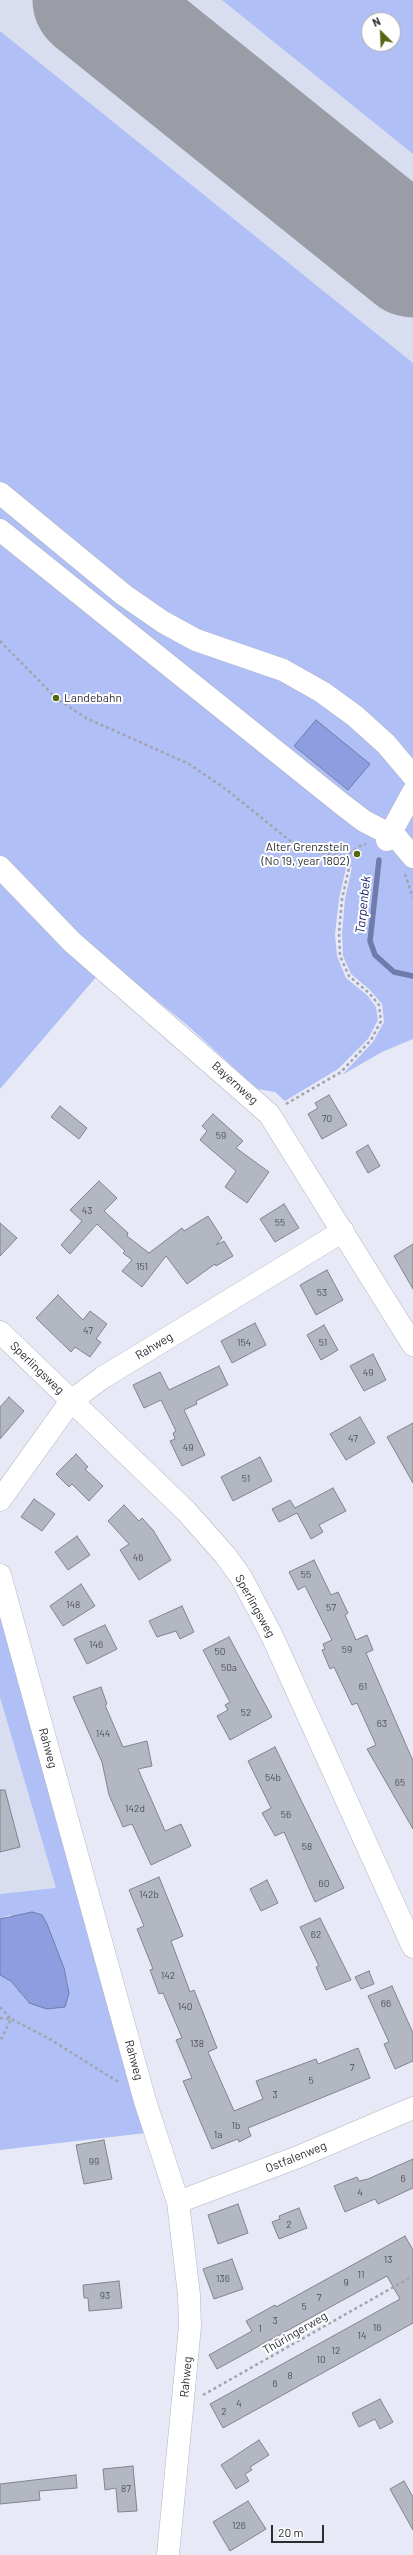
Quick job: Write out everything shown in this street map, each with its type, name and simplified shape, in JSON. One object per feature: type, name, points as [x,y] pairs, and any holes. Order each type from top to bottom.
[{"type":"street","points":[[0,493],[124,595],[163,622],[196,640],[282,670],[322,692],[355,716],[381,740],[413,776]]},
{"type":"street","points":[[0,530],[343,805],[364,821],[388,836],[403,843],[413,858]]},
{"type":"street","points":[[388,836],[413,792]]},
{"type":"street","name":"Bayernweg","points":[[0,868],[72,942],[270,1114],[413,1345]]},
{"type":"street","name":"Rahweg","points":[[0,1500],[71,1402],[102,1378],[343,1231]]},
{"type":"street","name":"Sperlingsweg","points":[[0,1332],[71,1402],[186,1511],[241,1577],[272,1636],[413,1947]]},
{"type":"street","name":"Rahweg","points":[[0,1575],[145,2102],[178,2202],[189,2296],[190,2326],[168,2555]]},
{"type":"street","name":"Ostfalenweg","points":[[178,2202],[298,2157],[413,2108]]},
{"type":"path","points":[[0,641],[56,698],[86,718],[189,764],[227,790],[273,830],[289,840],[309,850],[344,857],[349,868],[342,899],[340,956],[349,976],[369,993],[378,1005],[381,1021],[371,1040],[341,1072],[270,1114]]},
{"type":"path","points":[[0,2007],[10,2019],[81,2057],[121,2084]]},
{"type":"path","points":[[0,2018],[10,2019]]},
{"type":"path","points":[[0,2042],[10,2019]]},
{"type":"path","name":"Thüringerweg","points":[[184,2398],[197,2399],[413,2276]]},
{"type":"shaded area","points":[[0,0],[413,0],[413,868],[0,537]]},
{"type":"shaded area","points":[[222,0],[413,0],[413,154]]},
{"type":"shaded area","points":[[0,31],[413,363],[413,767],[390,741],[202,631],[166,615],[0,487]]},
{"type":"shaded area","points":[[0,502],[156,630],[192,650],[281,678],[349,721],[406,779],[406,786],[387,827],[0,527]]},
{"type":"shaded area","points":[[0,538],[395,842],[413,868],[413,1039],[382,1052],[342,1075],[373,1042],[384,1022],[382,1004],[370,990],[351,974],[343,956],[342,933],[345,899],[352,867],[346,868],[339,899],[335,934],[337,956],[346,978],[367,995],[376,1007],[378,1020],[368,1039],[338,1069],[285,1101],[275,1092],[257,1089],[186,1024],[109,962],[0,1089]]},
{"type":"shaded area","points":[[316,720],[370,764],[348,790],[294,746]]},
{"type":"shaded area","points":[[413,807],[413,853],[406,843],[403,821]]},
{"type":"shaded area","points":[[0,1607],[154,2132],[0,2150],[0,1975],[11,1981],[28,2003],[68,1985],[64,1968],[55,1946],[10,1915],[0,1919],[0,1894],[56,1888],[0,1697]]},
{"type":"shaded area","points":[[0,1629],[64,1894],[0,1900]]},
{"type":"shaded area","points":[[32,1912],[42,1915],[64,1968],[69,1993],[65,2007],[47,2009],[29,2003],[11,1981],[0,1975],[0,1919]]},
{"type":"building","points":[[329,1095],[347,1125],[322,1139],[308,1114],[318,1108],[315,1103]]},
{"type":"building","points":[[60,1106],[87,1128],[79,1139],[51,1117]]},
{"type":"building","points":[[213,1114],[243,1141],[236,1148],[269,1172],[247,1203],[225,1187],[236,1171],[200,1140],[207,1131],[202,1126]]},
{"type":"building","points":[[368,1145],[380,1166],[368,1173],[356,1152]]},
{"type":"building","points":[[99,1181],[117,1198],[104,1211],[128,1233],[127,1236],[149,1253],[182,1228],[184,1231],[208,1216],[222,1238],[216,1245],[224,1241],[233,1256],[216,1266],[215,1264],[187,1284],[166,1256],[142,1287],[122,1271],[132,1260],[123,1253],[125,1251],[97,1224],[70,1254],[61,1245],[82,1221],[70,1210]]},
{"type":"building","points":[[284,1204],[299,1228],[275,1242],[260,1219]]},
{"type":"building","points":[[0,1223],[17,1238],[0,1256]]},
{"type":"building","points":[[413,1244],[413,1289],[394,1256]]},
{"type":"building","points":[[327,1270],[343,1300],[316,1315],[300,1285]]},
{"type":"building","points":[[58,1295],[83,1320],[90,1311],[107,1324],[96,1339],[101,1342],[90,1357],[75,1347],[71,1352],[36,1318]]},
{"type":"building","points":[[255,1323],[266,1345],[232,1363],[221,1341]]},
{"type":"building","points":[[324,1325],[338,1350],[321,1360],[307,1335]]},
{"type":"building","points":[[373,1354],[386,1380],[364,1391],[350,1366]]},
{"type":"building","points":[[219,1366],[228,1385],[196,1401],[197,1404],[184,1410],[205,1455],[182,1466],[170,1441],[175,1439],[173,1433],[176,1431],[161,1400],[144,1408],[133,1385],[160,1372],[169,1390]]},
{"type":"building","points":[[9,1397],[24,1411],[0,1439],[0,1407]]},
{"type":"building","points":[[360,1417],[375,1443],[346,1460],[330,1434]]},
{"type":"building","points":[[413,1423],[413,1483],[387,1437]]},
{"type":"building","points":[[76,1454],[88,1467],[85,1469],[103,1486],[89,1501],[72,1484],[69,1487],[56,1474]]},
{"type":"building","points":[[260,1457],[272,1481],[233,1501],[221,1477]]},
{"type":"building","points":[[333,1488],[346,1511],[319,1525],[323,1532],[311,1539],[297,1513],[279,1522],[272,1509],[290,1500],[295,1508]]},
{"type":"building","points":[[34,1499],[55,1514],[42,1531],[21,1517]]},
{"type":"building","points":[[124,1505],[139,1521],[142,1518],[153,1530],[171,1560],[139,1580],[120,1550],[129,1544],[108,1521]]},
{"type":"building","points":[[77,1536],[90,1555],[68,1570],[55,1552]]},
{"type":"building","points":[[314,1560],[331,1595],[338,1592],[348,1613],[345,1615],[356,1640],[367,1635],[373,1650],[366,1653],[413,1761],[413,1829],[367,1749],[376,1745],[357,1703],[352,1705],[334,1667],[330,1669],[322,1650],[325,1649],[323,1644],[332,1640],[305,1586],[298,1590],[289,1572]]},
{"type":"building","points":[[81,1584],[95,1606],[63,1626],[50,1606]]},
{"type":"building","points":[[182,1606],[194,1632],[180,1639],[176,1631],[157,1637],[149,1621]]},
{"type":"building","points":[[105,1625],[117,1649],[87,1664],[74,1639]]},
{"type":"building","points":[[229,1637],[272,1717],[230,1740],[217,1716],[228,1710],[225,1705],[230,1702],[203,1650]]},
{"type":"building","points":[[101,1687],[107,1704],[105,1705],[123,1747],[147,1741],[152,1766],[138,1769],[165,1831],[181,1824],[191,1846],[151,1865],[132,1824],[123,1827],[109,1795],[102,1762],[73,1697]]},
{"type":"building","points":[[275,1747],[344,1888],[315,1902],[284,1832],[275,1836],[262,1813],[271,1808],[248,1761]]},
{"type":"building","points":[[0,1790],[5,1790],[20,1847],[0,1852]]},
{"type":"building","points":[[159,1877],[183,1936],[171,1941],[190,1992],[194,1990],[217,2048],[208,2052],[234,2111],[263,2099],[256,2081],[316,2059],[318,2064],[358,2048],[370,2078],[248,2128],[251,2136],[239,2142],[238,2139],[212,2149],[183,2081],[192,2078],[176,2040],[182,2038],[163,1993],[159,1994],[150,1970],[153,1969],[137,1929],[144,1926],[129,1890]]},
{"type":"building","points":[[267,1880],[278,1903],[261,1911],[250,1889]]},
{"type":"building","points":[[320,1918],[351,1980],[326,1990],[316,1967],[319,1966],[300,1927]]},
{"type":"building","points":[[369,1971],[374,1984],[361,1989],[355,1977]]},
{"type":"building","points":[[392,1986],[413,2033],[413,2061],[395,2069],[384,2044],[389,2042],[368,1996]]},
{"type":"building","points":[[104,2140],[112,2179],[84,2184],[76,2145]]},
{"type":"building","points":[[413,2159],[413,2188],[378,2204],[375,2199],[345,2212],[334,2186],[357,2177],[359,2181],[368,2179]]},
{"type":"building","points":[[238,2204],[248,2233],[218,2244],[208,2215]]},
{"type":"building","points":[[299,2208],[307,2228],[279,2239],[272,2222],[280,2219],[279,2216]]},
{"type":"building","points":[[405,2236],[413,2250],[413,2323],[223,2428],[210,2404],[400,2299],[387,2276],[217,2369],[209,2355],[252,2331],[246,2321],[275,2305],[276,2307]]},
{"type":"building","points":[[232,2259],[243,2289],[214,2299],[203,2269]]},
{"type":"building","points":[[119,2281],[122,2308],[89,2311],[88,2298],[84,2298],[83,2285]]},
{"type":"building","points":[[380,2399],[393,2422],[380,2429],[375,2419],[359,2427],[352,2413]]},
{"type":"building","points":[[259,2440],[269,2455],[250,2467],[252,2470],[245,2474],[249,2481],[236,2489],[221,2465]]},
{"type":"building","points":[[133,2466],[137,2511],[118,2512],[116,2488],[105,2490],[103,2469]]},
{"type":"building","points":[[76,2475],[77,2488],[39,2491],[40,2500],[0,2504],[0,2484]]},
{"type":"building","points":[[404,2481],[413,2497],[413,2530],[390,2489]]},
{"type":"building","points":[[248,2501],[266,2529],[230,2551],[213,2522]]},
{"type":"waterway","name":"Tarpenbek","points":[[379,860],[370,941],[375,955],[394,972],[413,976]]},
{"type":"runway","points":[[92,0],[413,258]]},
{"type":"place","name":"Landebahn","points":[[56,698]]},
{"type":"place","name":"Alter Grenzstein (No 19, year 1802)","points":[[357,854]]}]
